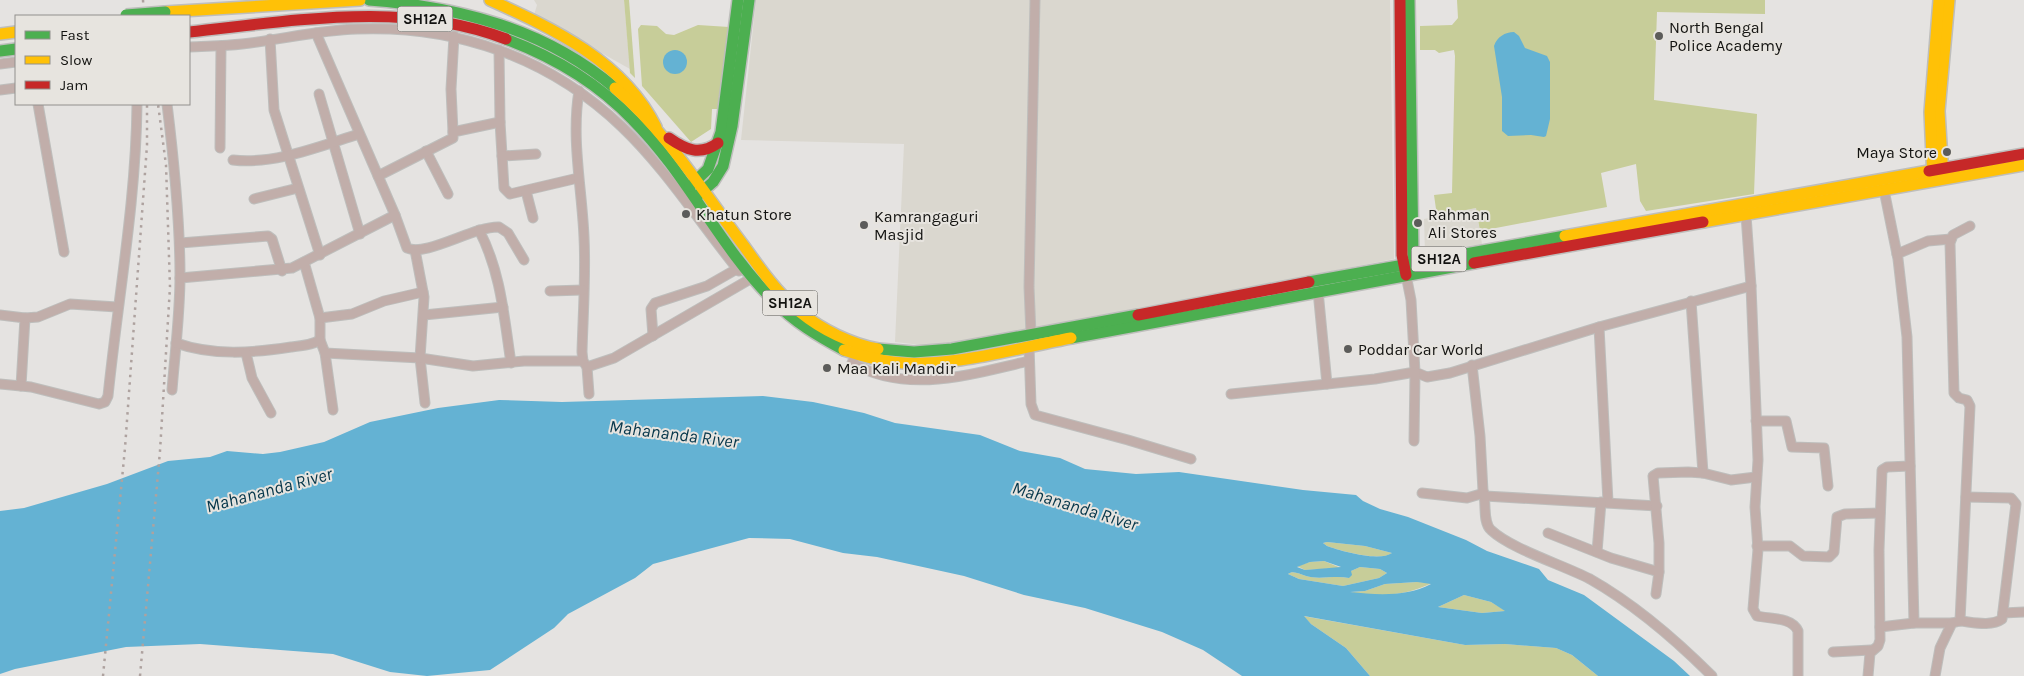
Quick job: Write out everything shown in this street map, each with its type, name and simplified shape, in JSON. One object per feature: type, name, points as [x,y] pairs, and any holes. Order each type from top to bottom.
[{"type":"main road","points":[[132,15],[360,0]]},
{"type":"main road","name":"SH12A","points":[[369,0],[410,2],[457,10],[517,29],[558,48],[600,76],[627,98],[656,129],[740,267],[785,313],[816,336],[856,348],[880,360],[908,369],[947,368],[1003,357],[1030,340],[1411,269],[1937,176],[2024,165]]},
{"type":"main road","points":[[490,0],[515,11],[571,42],[615,72],[651,112],[656,129],[682,148],[691,151],[706,150],[718,143]]},
{"type":"main road","points":[[738,0],[741,23]]},
{"type":"main road","points":[[693,192],[719,174],[741,23],[749,0]]},
{"type":"main road","points":[[1400,0],[1402,255],[1411,269]]},
{"type":"main road","points":[[1409,0],[1411,269]]},
{"type":"main road","points":[[1939,0],[1940,44]]},
{"type":"main road","points":[[1937,176],[1930,148],[1940,44],[1949,0]]},
{"type":"main road","name":"SH12A","points":[[190,32],[371,16],[440,21],[481,30],[518,43],[553,60],[602,92],[646,133],[693,192],[741,243],[760,258],[813,312],[856,348],[896,351],[934,351],[1030,340],[1318,292],[1411,269],[1746,216],[1884,190],[2024,154]]},
{"type":"main road","points":[[0,34],[15,32]]},
{"type":"main road","points":[[0,51],[15,49]]},
{"type":"main road","points":[[693,192],[712,163],[718,143],[727,125]]},
{"type":"street","points":[[1035,0],[1029,287],[1029,361],[1031,404],[1035,416],[1135,442],[1191,459]]},
{"type":"street","points":[[190,47],[221,46],[316,33],[395,28],[454,36],[531,62],[579,91],[693,192]]},
{"type":"street","points":[[316,33],[395,215],[407,248],[415,250],[492,227],[504,230],[524,260]]},
{"type":"street","points":[[378,176],[453,138],[451,89],[454,36]]},
{"type":"street","points":[[270,39],[274,110],[286,154],[320,255]]},
{"type":"street","points":[[220,148],[221,46]]},
{"type":"street","points":[[499,50],[500,122],[504,188],[510,194],[578,178]]},
{"type":"street","points":[[0,64],[15,62]]},
{"type":"street","points":[[0,90],[15,88]]},
{"type":"street","points":[[579,91],[576,107],[578,178],[584,235],[585,364],[589,394]]},
{"type":"street","points":[[319,94],[360,234]]},
{"type":"street","points":[[38,105],[64,252]]},
{"type":"street","points":[[0,384],[21,386],[99,404],[105,402],[108,396],[117,307],[134,194],[137,105]]},
{"type":"street","points":[[166,105],[175,169],[180,243],[180,278],[172,390]]},
{"type":"street","points":[[453,132],[500,122]]},
{"type":"street","points":[[233,160],[252,162],[359,134]]},
{"type":"street","points":[[426,151],[448,194]]},
{"type":"street","points":[[502,156],[536,154]]},
{"type":"street","points":[[254,198],[298,188]]},
{"type":"street","points":[[1884,190],[1897,254],[1907,337],[1914,623]]},
{"type":"street","points":[[526,191],[533,218]]},
{"type":"street","points":[[180,278],[282,271],[320,255],[395,215]]},
{"type":"street","points":[[1746,216],[1751,286],[1756,421],[1755,507],[1757,546],[1753,609],[1757,616],[1791,622],[1796,626],[1798,630],[1798,676]]},
{"type":"street","points":[[1897,254],[1928,242],[1951,239],[1970,226]]},
{"type":"street","points":[[479,230],[490,253],[499,282],[511,363]]},
{"type":"street","points":[[180,243],[268,236],[272,239],[282,271]]},
{"type":"street","points":[[1935,676],[1940,648],[1956,622],[1966,497],[1970,406],[1967,400],[1959,398],[1954,393],[1951,239]]},
{"type":"street","points":[[415,250],[423,292],[424,315],[420,358],[425,403]]},
{"type":"street","points":[[304,262],[320,318],[320,340],[325,353],[333,410]]},
{"type":"street","points":[[653,336],[651,309],[655,303],[708,286],[740,267]]},
{"type":"street","points":[[1411,269],[1415,372],[1414,441]]},
{"type":"street","points":[[325,353],[420,358],[473,366],[511,363],[585,364],[614,358],[750,279]]},
{"type":"street","points":[[1231,394],[1375,379],[1415,372],[1427,377],[1598,327],[1751,286]]},
{"type":"street","points":[[550,291],[583,290]]},
{"type":"street","points":[[320,318],[352,314],[384,301],[423,292]]},
{"type":"street","points":[[1318,292],[1327,384]]},
{"type":"street","points":[[1691,301],[1703,473]]},
{"type":"street","points":[[0,316],[26,318],[43,316],[70,304],[117,307]]},
{"type":"street","points":[[424,315],[503,308]]},
{"type":"street","points":[[21,386],[26,318]]},
{"type":"street","points":[[1597,552],[1604,502],[1598,327]]},
{"type":"street","points":[[176,343],[189,348],[246,353],[309,344],[320,340]]},
{"type":"street","points":[[856,348],[852,363],[867,370],[898,379],[924,381],[952,378],[1029,361]]},
{"type":"street","points":[[246,353],[252,378],[270,413]]},
{"type":"street","points":[[1472,365],[1479,422],[1486,523],[1492,532],[1589,579],[1615,596],[1697,661],[1712,676]]},
{"type":"street","points":[[1756,421],[1786,421],[1792,447],[1824,448],[1828,486]]},
{"type":"street","points":[[1833,652],[1872,650],[1878,646],[1880,627],[1882,470],[1887,467],[1910,466]]},
{"type":"street","points":[[1656,594],[1659,572],[1657,506],[1653,482],[1655,474],[1703,473],[1731,480],[1756,477]]},
{"type":"street","points":[[1422,493],[1467,498],[1484,495],[1657,506]]},
{"type":"street","points":[[1880,627],[1914,623],[1996,622],[2002,619],[2016,504],[2011,498],[1966,497]]},
{"type":"street","points":[[1757,546],[1790,546],[1803,556],[1829,557],[1834,552],[1836,517],[1845,514],[1880,513]]},
{"type":"street","points":[[1548,533],[1597,552],[1659,572]]},
{"type":"street","points":[[2003,612],[2024,612]]},
{"type":"street","points":[[1868,676],[1872,650]]},
{"type":"shaded area","points":[[534,0],[624,0],[630,69],[534,15],[537,5]]},
{"type":"shaded area","points":[[756,0],[1390,0],[1394,259],[959,343],[921,345],[895,342],[904,144],[741,140]]},
{"type":"shaded area","points":[[1476,208],[1482,244],[1425,253],[1424,219]]},
{"type":"green space","points":[[624,0],[629,0],[635,78],[630,73]]},
{"type":"green space","points":[[1457,0],[1765,0],[1765,14],[1657,12],[1654,100],[1757,114],[1754,194],[1646,211],[1640,201],[1636,164],[1601,173],[1607,207],[1480,231],[1476,208],[1441,215],[1436,209],[1434,195],[1452,193],[1455,56],[1454,50],[1439,53],[1435,50],[1420,50],[1420,26],[1452,25],[1458,18]]},
{"type":"green space","points":[[641,25],[657,26],[666,34],[674,35],[698,25],[729,27],[718,109],[712,109],[711,129],[691,142],[642,86],[638,29]]},
{"type":"green space","points":[[1323,543],[1365,546],[1392,553],[1379,556],[1360,555],[1333,548]]},
{"type":"green space","points":[[1324,561],[1341,568],[1305,570],[1297,566],[1310,562]]},
{"type":"green space","points":[[1360,567],[1380,569],[1387,573],[1379,578],[1343,586],[1299,579],[1288,574],[1294,572],[1311,577],[1349,578],[1351,571]]},
{"type":"green space","points":[[1432,583],[1391,595],[1370,595],[1350,592],[1365,591],[1385,584]]},
{"type":"green space","points":[[1464,595],[1491,602],[1506,611],[1482,613],[1438,607]]},
{"type":"green space","points":[[1303,616],[1465,645],[1505,644],[1556,648],[1572,655],[1598,676],[1370,676],[1346,648],[1311,624]]},
{"type":"water","points":[[1514,32],[1519,36],[1525,48],[1547,56],[1550,62],[1550,119],[1546,136],[1544,137],[1531,135],[1508,136],[1502,131],[1502,97],[1494,46],[1502,36]]},
{"type":"water","points":[[675,50],[680,51],[686,57],[686,67],[680,73],[675,74],[670,73],[664,67],[663,62],[664,57],[670,51]]},
{"type":"water","name":"Mahananda River","points":[[763,396],[813,402],[864,413],[895,423],[980,435],[1020,451],[1060,458],[1085,469],[1136,474],[1179,472],[1303,490],[1356,495],[1363,501],[1380,509],[1408,517],[1466,540],[1487,551],[1539,569],[1548,580],[1584,595],[1674,661],[1690,676],[1598,676],[1572,655],[1556,648],[1505,644],[1465,645],[1304,616],[1311,624],[1346,648],[1370,676],[1242,676],[1203,650],[1162,632],[1085,608],[1024,595],[964,576],[877,557],[843,553],[790,539],[749,538],[653,564],[635,578],[568,614],[554,628],[490,670],[427,676],[390,672],[333,654],[200,644],[126,647],[15,669],[0,674],[0,511],[24,508],[107,484],[168,461],[210,457],[227,451],[263,454],[280,452],[324,442],[370,422],[438,408],[499,400],[562,402]],"holes":[[[1323,543],[1365,546],[1392,553],[1378,556],[1360,555],[1333,548]],[[1324,561],[1341,567],[1305,570],[1297,567],[1310,562]],[[1360,567],[1380,569],[1387,573],[1379,578],[1343,586],[1299,579],[1288,574],[1294,572],[1311,577],[1349,578],[1352,575],[1351,571]],[[1417,582],[1431,584],[1402,593],[1350,592],[1365,591],[1385,584]],[[1464,595],[1491,602],[1505,611],[1482,613],[1438,607]]]},
{"type":"railway","points":[[143,0],[144,15]]},
{"type":"railway","points":[[103,676],[125,448],[147,145],[147,105]]},
{"type":"railway","points":[[140,676],[160,451],[170,287],[166,165],[158,105]]},
{"type":"traffic: fast","points":[[369,0],[436,8],[500,24],[560,50],[615,88]]},
{"type":"traffic: fast","points":[[690,186],[708,169],[721,132],[738,0]]},
{"type":"traffic: fast","points":[[696,197],[713,182],[723,166],[732,126],[749,0]]},
{"type":"traffic: fast","points":[[1409,0],[1413,254],[1416,272]]},
{"type":"traffic: fast","points":[[126,15],[165,12]]},
{"type":"traffic: fast","points":[[506,39],[558,63],[605,94],[633,120],[670,163],[736,257],[773,300],[807,328],[844,350]]},
{"type":"traffic: fast","points":[[0,51],[15,49]]},
{"type":"traffic: fast","points":[[1309,282],[1565,236]]},
{"type":"traffic: fast","points":[[1071,338],[1474,263]]},
{"type":"traffic: fast","points":[[878,349],[914,352],[952,349],[1138,315]]},
{"type":"traffic: slow","points":[[165,12],[360,0]]},
{"type":"traffic: slow","points":[[490,0],[562,36],[606,65],[625,83],[642,104],[656,127]]},
{"type":"traffic: slow","points":[[1933,180],[1930,112],[1939,0]]},
{"type":"traffic: slow","points":[[1943,177],[1939,111],[1949,0]]},
{"type":"traffic: slow","points":[[0,34],[15,32]]},
{"type":"traffic: slow","points":[[615,88],[634,105],[668,143],[763,273],[784,297],[809,319],[827,330],[847,340],[878,349]]},
{"type":"traffic: slow","points":[[1703,222],[2024,165]]},
{"type":"traffic: slow","points":[[1565,236],[1929,171]]},
{"type":"traffic: slow","points":[[844,350],[893,362],[936,363],[1071,338]]},
{"type":"traffic: jam","points":[[1400,0],[1402,255],[1406,275]]},
{"type":"traffic: jam","points":[[190,32],[308,19],[389,17],[428,20],[468,27],[506,39]]},
{"type":"traffic: jam","points":[[669,138],[681,146],[693,150],[705,149],[718,143]]},
{"type":"traffic: jam","points":[[1929,171],[2024,154]]},
{"type":"traffic: jam","points":[[1474,263],[1703,222]]},
{"type":"traffic: jam","points":[[1138,315],[1309,282]]},
{"type":"place","name":"North Bengal Police Academy","points":[[1659,36]]},
{"type":"place","name":"Maya Store","points":[[1947,152]]},
{"type":"place","name":"Khatun Store","points":[[686,214]]},
{"type":"place","name":"Rahman Ali Stores","points":[[1418,223]]},
{"type":"place","name":"Kamrangaguri Masjid","points":[[864,225]]},
{"type":"place","name":"Poddar Car World","points":[[1348,349]]},
{"type":"place","name":"Maa Kali Mandir","points":[[827,368]]}]
